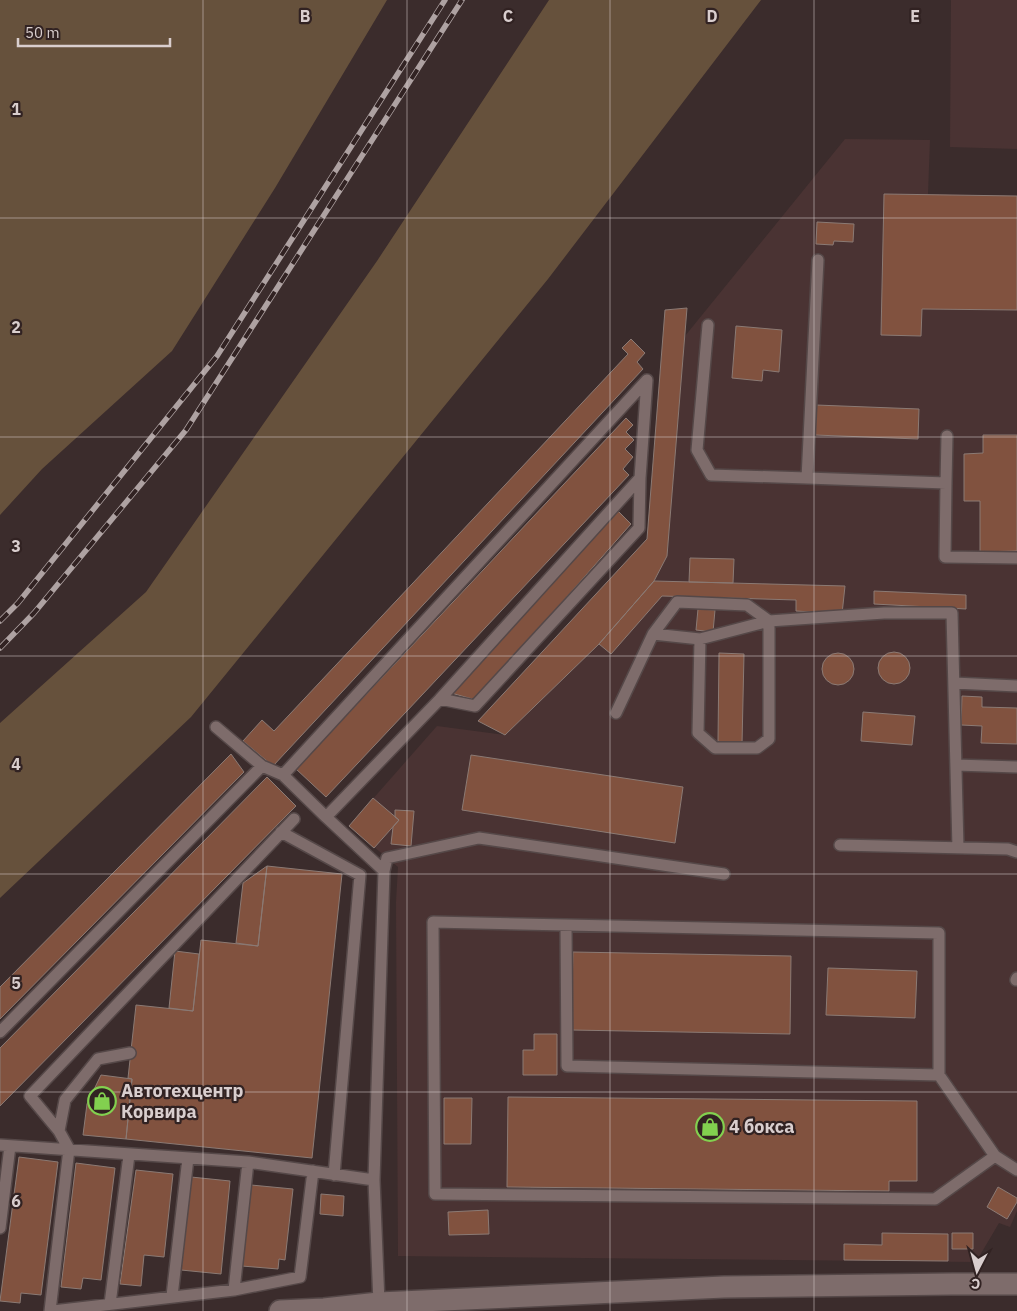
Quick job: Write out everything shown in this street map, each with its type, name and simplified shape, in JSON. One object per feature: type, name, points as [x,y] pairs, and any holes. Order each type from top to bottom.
[{"type":"street","points":[[280,1311],[379,1303],[724,1287],[1017,1284]]},
{"type":"lane","points":[[807,478],[818,260]]},
{"type":"lane","points":[[708,325],[697,450],[711,475],[946,483]]},
{"type":"lane","points":[[283,775],[648,380],[640,478],[639,528],[475,706],[440,699]]},
{"type":"lane","points":[[947,436],[945,557],[1017,558]]},
{"type":"lane","points":[[326,817],[440,699],[640,478]]},
{"type":"lane","points":[[616,713],[653,634],[677,602],[747,605],[769,621]]},
{"type":"lane","points":[[653,634],[700,640],[769,621],[884,613],[952,613],[958,848]]},
{"type":"lane","points":[[700,640],[698,733],[715,748],[757,748],[769,739],[769,621]]},
{"type":"lane","points":[[954,684],[1017,686]]},
{"type":"lane","points":[[216,727],[262,766],[283,775],[384,871]]},
{"type":"lane","points":[[956,765],[1017,767]]},
{"type":"lane","points":[[0,1032],[262,766]]},
{"type":"lane","points":[[294,819],[30,1096],[60,1131],[69,1149],[52,1311],[234,1290],[300,1277],[313,1171]]},
{"type":"lane","points":[[281,832],[360,875],[334,1174]]},
{"type":"lane","points":[[379,1303],[374,1180],[384,871],[387,858],[479,838],[724,874]]},
{"type":"lane","points":[[840,845],[1008,849],[1017,852]]},
{"type":"lane","points":[[995,1156],[935,1199],[435,1194],[432,922],[939,933],[939,1075],[995,1156],[1017,1170]]},
{"type":"lane","points":[[566,925],[567,1066],[939,1075]]},
{"type":"lane","points":[[60,1131],[65,1100],[98,1059],[130,1053]]},
{"type":"lane","points":[[0,1228],[5,1146],[248,1162],[374,1180]]},
{"type":"lane","points":[[110,1304],[129,1155]]},
{"type":"lane","points":[[172,1296],[188,1158]]},
{"type":"lane","points":[[234,1290],[248,1162]]},
{"type":"shaded area","points":[[0,0],[387,0],[275,188],[172,351],[42,469],[0,515]]},
{"type":"shaded area","points":[[549,0],[761,0],[548,279],[191,717],[0,898],[0,723],[146,592],[377,261]]},
{"type":"shaded area","points":[[951,0],[1017,0],[1017,149],[950,147]]},
{"type":"shaded area","points":[[845,139],[930,140],[928,194],[1017,196],[1017,1211],[1010,1227],[999,1223],[976,1262],[398,1256],[396,902],[398,867],[349,826],[437,726],[505,735],[599,644],[654,581],[667,556],[685,336]]},
{"type":"building","points":[[884,194],[1017,196],[1017,310],[922,309],[921,336],[881,335]]},
{"type":"building","points":[[817,222],[854,224],[853,242],[834,241],[833,245],[816,244]]},
{"type":"building","points":[[687,308],[667,556],[654,581],[599,644],[505,735],[478,721],[647,539],[665,310]]},
{"type":"building","points":[[736,326],[782,330],[779,372],[763,370],[762,381],[732,378]]},
{"type":"building","points":[[631,339],[645,353],[637,362],[643,369],[273,766],[243,741],[262,720],[274,731],[628,354],[622,348]]},
{"type":"building","points":[[816,405],[919,409],[918,439],[815,435]]},
{"type":"building","points":[[626,418],[633,425],[626,432],[634,440],[625,449],[633,457],[623,469],[629,475],[326,797],[296,769]]},
{"type":"building","points":[[983,435],[1017,435],[1017,551],[980,552],[980,501],[964,501],[964,454],[983,453]]},
{"type":"building","points":[[618,511],[631,524],[476,700],[451,693]]},
{"type":"building","points":[[690,558],[734,559],[733,583],[689,582]]},
{"type":"building","points":[[654,581],[845,586],[842,614],[796,611],[796,600],[662,596],[611,654],[599,644]]},
{"type":"building","points":[[874,591],[966,595],[966,609],[874,604]]},
{"type":"building","points":[[698,609],[715,610],[713,632],[696,630]]},
{"type":"building","points":[[894,652],[900,653],[905,657],[909,662],[909,674],[905,679],[900,683],[894,684],[888,683],[883,679],[879,674],[878,668],[879,662],[883,657],[888,653]]},
{"type":"building","points":[[719,653],[744,654],[742,744],[718,742]]},
{"type":"building","points":[[838,653],[844,654],[849,658],[853,663],[853,675],[849,680],[844,684],[838,685],[832,684],[827,680],[823,675],[822,669],[823,663],[827,658],[832,654]]},
{"type":"building","points":[[962,696],[982,697],[982,707],[1017,708],[1017,744],[981,743],[982,726],[961,725]]},
{"type":"building","points":[[863,712],[915,716],[912,745],[861,741]]},
{"type":"building","points":[[231,754],[244,772],[0,1019],[0,987]]},
{"type":"building","points":[[471,755],[683,787],[675,843],[462,810]]},
{"type":"building","points":[[267,777],[296,806],[0,1106],[0,1048]]},
{"type":"building","points":[[373,798],[399,820],[374,848],[349,826]]},
{"type":"building","points":[[395,810],[414,811],[411,846],[391,844],[393,827],[399,820],[395,817]]},
{"type":"building","points":[[267,866],[342,874],[312,1158],[126,1139],[132,1079],[128,1078],[136,1005],[193,1011],[201,940],[258,946]]},
{"type":"building","points":[[267,866],[258,946],[236,943],[243,883]]},
{"type":"building","points":[[175,951],[199,954],[193,1011],[169,1008]]},
{"type":"building","points":[[573,952],[791,956],[790,1034],[571,1030]]},
{"type":"building","points":[[828,968],[917,971],[915,1018],[826,1015]]},
{"type":"building","points":[[534,1034],[557,1034],[557,1075],[523,1075],[523,1050],[534,1050]]},
{"type":"building","points":[[101,1075],[132,1079],[126,1139],[83,1135],[87,1104]]},
{"type":"building","points":[[508,1097],[917,1101],[917,1181],[889,1181],[889,1191],[507,1187]]},
{"type":"building","points":[[444,1098],[472,1098],[471,1144],[444,1144]]},
{"type":"building","points":[[19,1157],[58,1162],[41,1295],[21,1293],[20,1303],[0,1301]]},
{"type":"building","points":[[76,1163],[115,1168],[101,1280],[83,1278],[81,1289],[61,1287]]},
{"type":"building","points":[[136,1170],[173,1174],[164,1257],[144,1255],[141,1286],[120,1284]]},
{"type":"building","points":[[191,1177],[230,1181],[221,1274],[181,1270]]},
{"type":"building","points":[[251,1185],[293,1189],[285,1260],[279,1259],[278,1269],[242,1266]]},
{"type":"building","points":[[998,1187],[1017,1198],[1017,1202],[1007,1219],[987,1207]]},
{"type":"building","points":[[321,1194],[344,1196],[343,1216],[320,1214]]},
{"type":"building","points":[[488,1210],[489,1234],[449,1235],[448,1212]]},
{"type":"building","points":[[882,1233],[948,1234],[948,1261],[844,1260],[844,1244],[882,1245]]},
{"type":"building","points":[[952,1233],[973,1233],[973,1249],[952,1249]]},
{"type":"railway","points":[[0,621],[18,603],[217,356],[445,0]]},
{"type":"railway","points":[[0,648],[34,613],[186,430],[462,0]]},
{"type":"place","name":"Автотехцентр Корвира","points":[[102,1101]]},
{"type":"place","name":"4 бокса","points":[[710,1127]]}]
